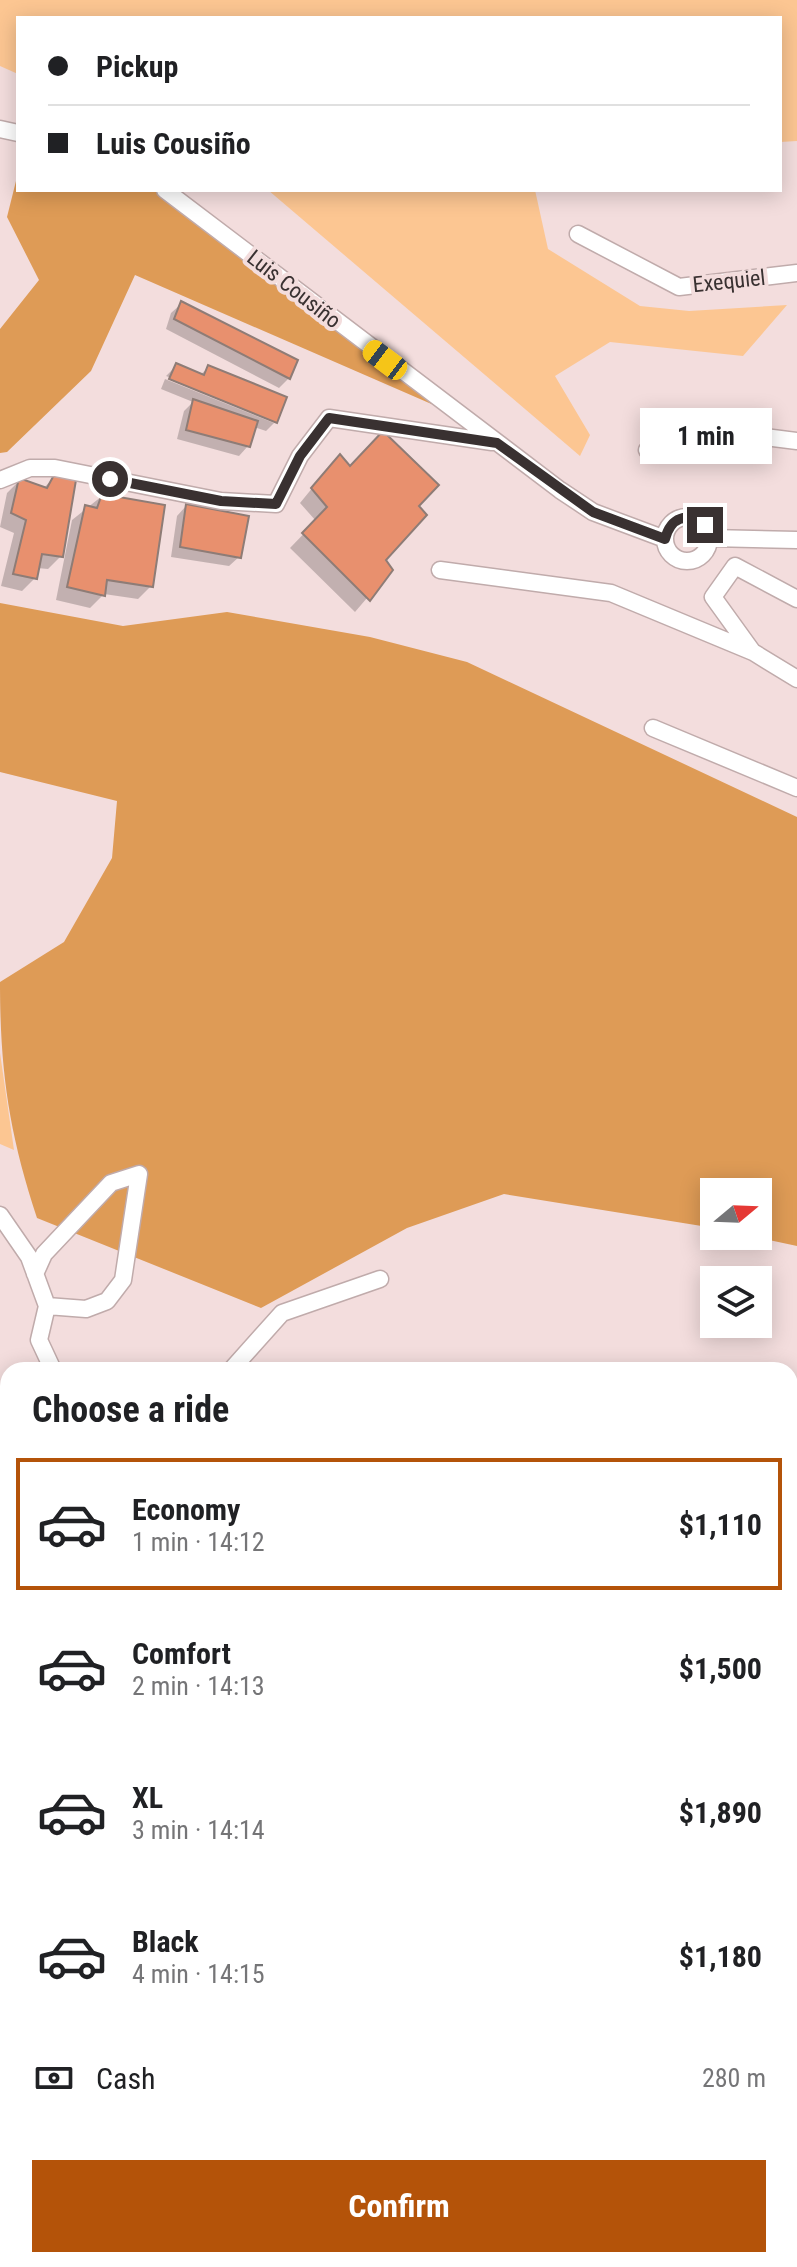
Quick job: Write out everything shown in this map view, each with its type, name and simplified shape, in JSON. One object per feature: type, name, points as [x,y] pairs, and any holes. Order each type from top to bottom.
[{"type":"street","name":"Luis Cousiño","points":[[168,192],[497,443],[593,512],[665,539],[670,553],[681,560],[695,560],[706,551],[710,538]]},
{"type":"street","name":"Exequiel","points":[[578,234],[679,287],[797,273]]},
{"type":"street","points":[[0,480],[30,468],[55,468],[221,501],[276,504],[300,456],[329,418],[497,443]]},
{"type":"street","points":[[647,450],[725,432],[797,441]]},
{"type":"street","points":[[665,539],[669,526],[679,517],[693,517],[705,525],[710,538],[797,540]]},
{"type":"street","points":[[753,652],[713,597],[735,566],[797,599]]},
{"type":"street","points":[[440,570],[611,593],[753,652],[797,679]]},
{"type":"street","points":[[653,728],[797,788]]},
{"type":"street","points":[[35,1274],[44,1254],[111,1183],[139,1174],[123,1280],[107,1301],[86,1309],[47,1306]]},
{"type":"street","points":[[0,1215],[29,1257],[47,1306],[39,1340],[49,1362]]},
{"type":"street","points":[[238,1362],[282,1313],[380,1279]]},
{"type":"shaded area","points":[[0,0],[797,0],[797,141],[782,142],[782,16],[16,16],[16,73],[0,66]]},
{"type":"shaded area","points":[[16,181],[16,192],[168,192],[459,416],[135,275],[91,371],[7,452],[0,453],[0,329],[39,280],[7,217]]},
{"type":"shaded area","points":[[270,192],[535,192],[548,249],[640,306],[689,311],[787,305],[743,356],[610,342],[555,376],[590,435],[580,456]]},
{"type":"shaded area","points":[[0,603],[123,626],[227,612],[370,637],[467,662],[797,817],[797,1246],[772,1241],[772,1178],[700,1178],[700,1226],[504,1194],[407,1228],[261,1308],[37,1218],[19,1158],[8,1102],[0,982],[64,942],[112,858],[117,801],[0,772]]},
{"type":"shaded area","points":[[0,1053],[14,1150],[0,1144]]},
{"type":"building","points":[[181,301],[298,360],[290,379],[174,319]]},
{"type":"building","points":[[176,363],[204,375],[208,365],[287,397],[277,423],[169,379]]},
{"type":"building","points":[[193,399],[258,421],[250,447],[186,430]]},
{"type":"building","points":[[383,431],[439,485],[419,506],[427,515],[386,560],[393,570],[370,601],[302,533],[327,507],[311,488],[340,454],[350,466]]},
{"type":"building","points":[[54,475],[76,480],[63,557],[42,554],[37,579],[13,574],[26,520],[11,513],[19,478],[47,488]]},
{"type":"building","points":[[102,494],[165,505],[153,587],[107,580],[105,596],[67,587],[85,505],[97,508]]},
{"type":"building","points":[[186,504],[249,516],[241,558],[180,547]]},
{"type":"route","points":[[110,479],[221,501],[276,504],[300,456],[329,418],[358,420],[497,443],[593,512],[630,529],[665,539],[669,526],[679,517],[693,517],[705,525]]}]
